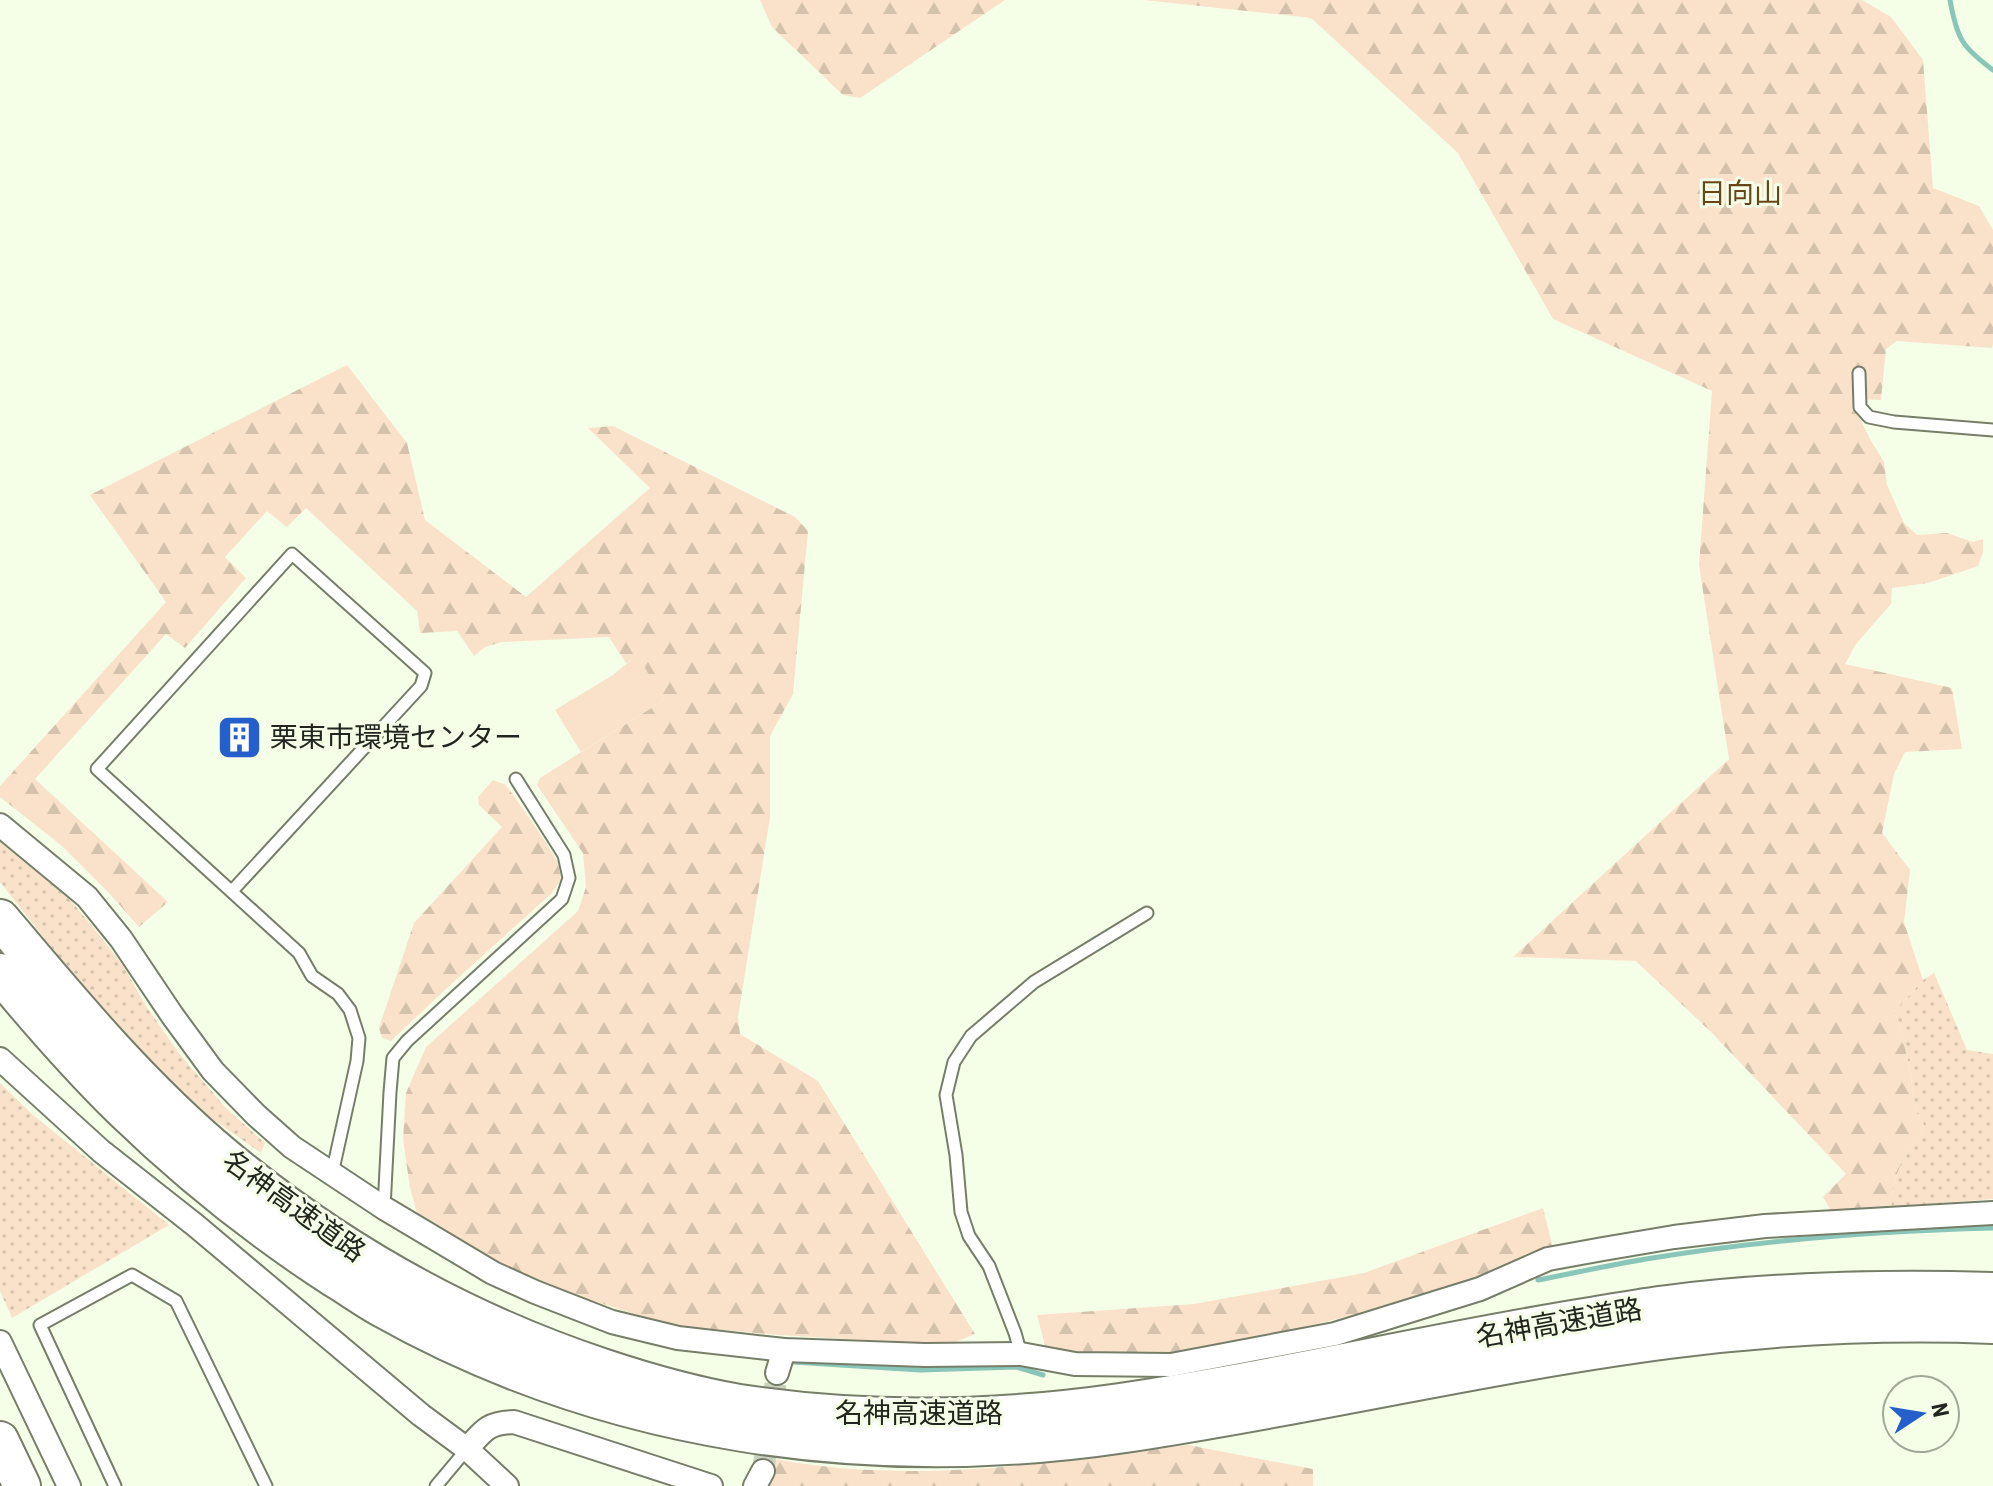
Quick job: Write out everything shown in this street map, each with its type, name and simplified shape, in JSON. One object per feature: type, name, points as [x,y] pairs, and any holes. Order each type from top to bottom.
[{"type":"highway","name":"名神高速道路","points":[[0,919],[67,999],[147,1086],[224,1156],[306,1220],[394,1276],[480,1320],[559,1353],[652,1384],[737,1403],[828,1413],[928,1417],[1033,1413],[1221,1386],[1518,1328],[1667,1304],[1824,1292],[1993,1292]]},
{"type":"highway","name":"名神高速道路","points":[[0,973],[123,1109],[203,1181],[291,1250],[380,1306],[469,1351],[554,1384],[644,1412],[735,1432],[826,1444],[915,1448],[1036,1444],[1151,1429],[1672,1338],[1826,1324],[1993,1324]]},
{"type":"highway","points":[[0,1440],[22,1486]]},
{"type":"street","points":[[0,825],[87,897],[121,939],[213,1071],[292,1147],[384,1208],[493,1273],[612,1322],[678,1338],[784,1350],[925,1355],[1021,1354],[1075,1364],[1171,1365],[1335,1334],[1480,1289],[1548,1259],[1674,1237],[1765,1226],[1993,1213]]},
{"type":"street","points":[[0,1059],[101,1151],[421,1415],[467,1449],[507,1486]]},
{"type":"street","points":[[0,1342],[69,1486]]},
{"type":"street","points":[[777,1373],[784,1350]]},
{"type":"street","points":[[467,1449],[495,1423],[514,1422],[711,1486]]},
{"type":"lane","points":[[1859,373],[1860,407],[1869,417],[1993,430]]},
{"type":"lane","points":[[232,891],[421,686],[425,673],[292,554],[97,769],[299,953],[312,976],[338,994],[350,1010],[359,1038],[357,1061],[332,1175]]},
{"type":"lane","points":[[384,1208],[393,1058],[407,1041],[562,899],[569,878],[564,855],[516,779]]},
{"type":"lane","points":[[1021,1354],[989,1266],[969,1236],[961,1212],[946,1095],[954,1062],[971,1036],[1034,982],[1147,913]]},
{"type":"lane","points":[[115,1486],[40,1325],[132,1275],[176,1301],[266,1486]]},
{"type":"lane","points":[[436,1486],[467,1449]]},
{"type":"green space","points":[[760,0],[1005,0],[860,98],[843,95],[772,27]]},
{"type":"green space","name":"日向山","points":[[1144,0],[1862,0],[1891,17],[1923,60],[1933,188],[1979,206],[1993,230],[1993,344],[1992,348],[1897,341],[1886,349],[1881,400],[1855,399],[1858,415],[1884,462],[1887,485],[1904,523],[1917,535],[1947,533],[1973,542],[1983,539],[1978,566],[1928,583],[1892,588],[1891,604],[1856,644],[1845,664],[1952,688],[1962,749],[1905,752],[1894,774],[1882,833],[1910,870],[1904,922],[1923,980],[1895,1011],[1908,1060],[1915,1105],[1924,1126],[1897,1174],[1892,1207],[1831,1211],[1823,1197],[1846,1174],[1713,1034],[1636,961],[1513,957],[1729,759],[1699,565],[1712,391],[1553,319],[1458,153],[1311,18]]},
{"type":"green space","points":[[347,365],[407,443],[425,520],[526,597],[650,488],[588,428],[613,426],[795,517],[808,531],[793,694],[770,736],[770,817],[738,1017],[740,1034],[818,1081],[975,1334],[948,1345],[669,1325],[553,1288],[487,1257],[417,1213],[403,1139],[406,1093],[426,1047],[578,911],[586,887],[583,853],[537,785],[540,778],[664,700],[637,656],[626,663],[609,637],[502,642],[485,647],[474,656],[457,631],[420,633],[417,611],[306,508],[287,527],[267,511],[225,557],[246,578],[185,648],[166,634],[35,779],[168,902],[139,927],[62,846],[0,797],[0,786],[166,602],[90,495]]},
{"type":"green space","points":[[637,655],[664,700],[581,752],[555,710],[613,675]]},
{"type":"green space","points":[[493,780],[506,785],[535,826],[558,862],[561,880],[552,893],[391,1041],[382,1038],[379,1028],[414,923],[502,827],[479,805],[478,797]]},
{"type":"green space","points":[[0,841],[70,900],[93,927],[124,967],[146,1006],[181,1056],[226,1108],[265,1143],[261,1153],[204,1113],[174,1087],[103,1010],[0,882]]},
{"type":"green space","points":[[1934,973],[1967,1050],[1993,1054],[1993,1199],[1892,1207],[1897,1174],[1924,1126],[1915,1105],[1908,1060],[1895,1011],[1923,980]]},
{"type":"green space","points":[[0,1083],[32,1114],[169,1225],[12,1318],[0,1291]]},
{"type":"green space","points":[[1543,1208],[1553,1248],[1424,1294],[1292,1330],[1164,1353],[1100,1358],[1046,1349],[1037,1315],[1194,1304],[1364,1273]]},
{"type":"green space","points":[[1188,1445],[1313,1469],[1313,1486],[767,1486],[775,1459],[826,1467],[930,1471],[1033,1464]]},
{"type":"waterway","points":[[1950,0],[1962,41],[1993,70]]},
{"type":"waterway","points":[[1538,1280],[1646,1259],[1775,1242],[1906,1231],[1993,1228]]},
{"type":"waterway","points":[[793,1362],[920,1370],[1016,1367],[1043,1375]]},
{"type":"tunnel","points":[[763,1471],[777,1373]]},
{"type":"place","name":"栗東市環境センター","points":[[239,737]]}]
